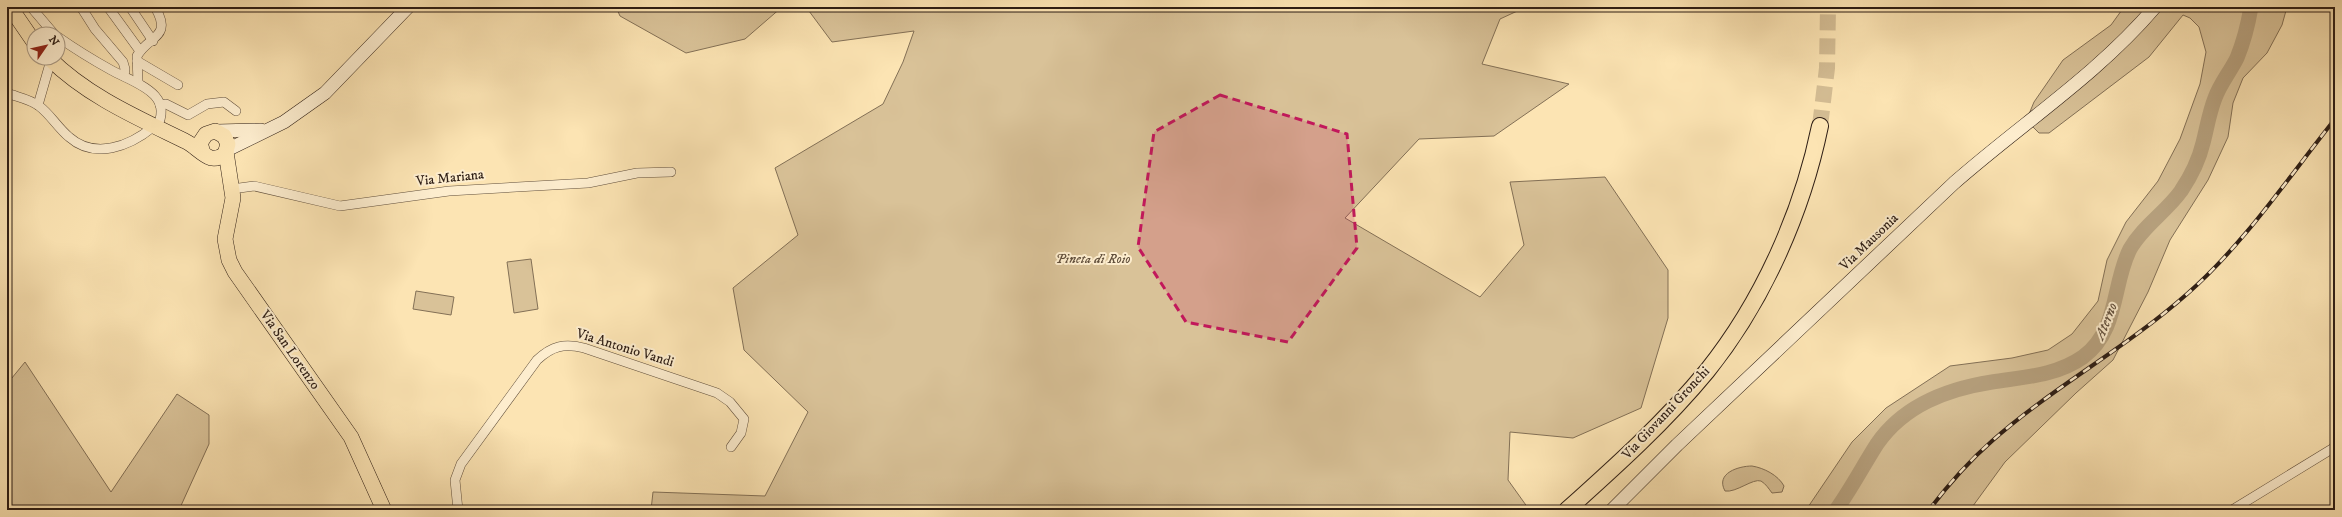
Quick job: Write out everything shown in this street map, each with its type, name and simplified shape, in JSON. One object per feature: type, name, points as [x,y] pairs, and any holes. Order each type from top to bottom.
[{"type":"highway","name":"Via Giovanni Gronchi","points":[[1567,510],[1651,432],[1679,403],[1707,371],[1733,335],[1767,275],[1789,226],[1806,181],[1820,126]]},
{"type":"main road","points":[[10,7],[26,30]]},
{"type":"main road","points":[[212,132],[200,143],[206,155],[218,158],[226,151],[295,115],[325,94],[408,7]]},
{"type":"main road","name":"Via Mausonia","points":[[1612,510],[1677,445],[1954,183],[2114,52],[2155,7]]},
{"type":"main road","points":[[60,66],[111,103],[157,129],[188,142],[221,167],[232,186]]},
{"type":"main road","points":[[157,129],[212,132],[257,131],[274,127]]},
{"type":"main road","points":[[212,132],[226,138],[226,151]]},
{"type":"main road","name":"Via San Lorenzo","points":[[226,151],[232,186],[232,210],[226,229],[225,238],[230,260],[235,272],[351,437],[384,510]]},
{"type":"street","points":[[31,7],[47,26]]},
{"type":"street","points":[[80,7],[95,29],[122,60],[125,69],[124,76]]},
{"type":"street","points":[[108,7],[140,51]]},
{"type":"street","points":[[130,7],[153,41]]},
{"type":"street","points":[[138,82],[137,61],[140,51],[160,34],[162,27],[161,20],[155,7]]},
{"type":"street","points":[[7,93],[38,105],[68,137],[77,143],[92,148],[109,148],[129,144],[157,129],[161,119],[160,105],[152,94],[138,82],[124,76],[66,43]]},
{"type":"street","points":[[137,61],[178,85]]},
{"type":"street","points":[[38,105],[48,66]]},
{"type":"street","points":[[160,105],[166,104],[188,115],[207,104],[223,102],[236,111]]},
{"type":"street","name":"Via Mariana","points":[[232,186],[254,186],[340,206],[449,191],[588,183],[637,173],[672,172]]},
{"type":"street","name":"Via Antonio Vandi","points":[[458,510],[455,480],[461,464],[537,360],[553,348],[563,345],[584,348],[725,397],[744,419],[741,433],[730,447]]},
{"type":"street","points":[[2232,510],[2335,447]]},
{"type":"highlighted area","points":[[1220,95],[1347,134],[1357,248],[1288,342],[1186,322],[1138,247],[1154,132]]},
{"type":"green space","points":[[616,7],[782,7],[745,39],[686,53],[620,16]]},
{"type":"green space","name":"Pineta di Roio","points":[[806,7],[1526,7],[1500,19],[1482,64],[1569,84],[1494,136],[1419,139],[1345,218],[1480,297],[1524,245],[1510,182],[1605,177],[1668,270],[1668,318],[1641,408],[1573,438],[1510,432],[1508,480],[1528,508],[1526,510],[651,510],[653,492],[765,496],[808,412],[744,350],[733,288],[798,235],[775,168],[883,104],[903,62],[914,31],[832,42]]},
{"type":"green space","points":[[2124,7],[2287,7],[2282,25],[2267,53],[2243,78],[2233,103],[2228,137],[2208,180],[2170,240],[2148,292],[2113,360],[2076,393],[2005,462],[1970,510],[1806,510],[1852,442],[1886,408],[1950,366],[2012,358],[2048,350],[2072,334],[2098,301],[2107,260],[2126,222],[2158,181],[2180,139],[2200,84],[2206,52],[2199,27],[2190,18],[2183,15],[2149,57],[2049,133],[2039,133],[2033,127],[2029,114],[2034,102],[2063,60],[2111,25]]},
{"type":"green space","points":[[531,259],[538,309],[514,313],[507,262]]},
{"type":"green space","points":[[416,291],[454,297],[451,315],[413,309]]},
{"type":"green space","points":[[25,362],[111,492],[177,394],[209,415],[209,444],[179,510],[7,510],[7,384]]},
{"type":"green space","points":[[1752,466],[1766,470],[1774,475],[1784,486],[1782,492],[1772,493],[1761,481],[1754,482],[1734,490],[1725,491],[1723,480],[1726,475],[1735,469]]},
{"type":"waterway","name":"Aterno","points":[[1836,510],[1877,444],[1888,430],[1913,409],[1943,394],[1959,389],[2051,372],[2073,363],[2083,357],[2095,346],[2109,321],[2124,263],[2130,249],[2141,233],[2175,199],[2185,185],[2194,168],[2199,156],[2215,98],[2237,58],[2242,45],[2251,7]]},
{"type":"tunnel","points":[[1820,126],[1827,68],[1828,7]]},
{"type":"railway","points":[[1929,510],[1943,492],[1975,457],[2015,421],[2164,314],[2208,275],[2265,210],[2335,119]]}]
